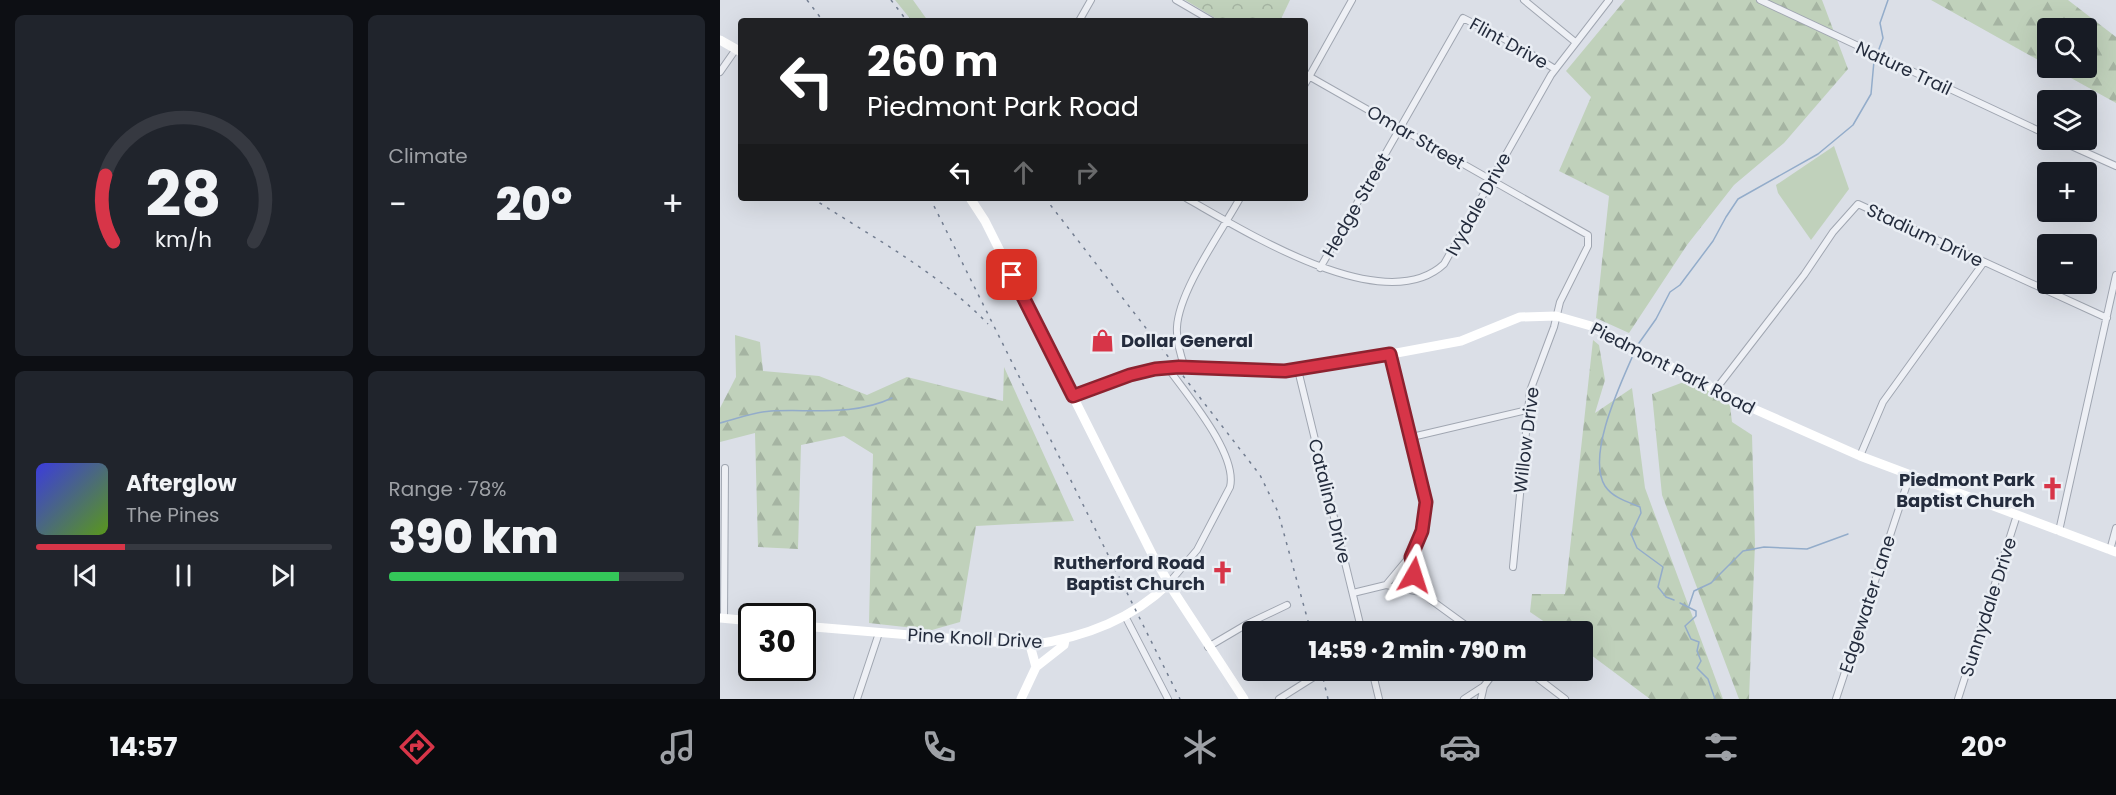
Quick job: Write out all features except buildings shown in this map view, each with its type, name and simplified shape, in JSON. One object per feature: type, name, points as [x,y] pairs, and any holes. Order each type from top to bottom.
[{"type":"street","points":[[1081,18],[1091,0]]},
{"type":"street","points":[[1176,0],[1207,18]]},
{"type":"street","points":[[1308,73],[1352,0]]},
{"type":"street","points":[[1524,0],[1574,41]]},
{"type":"street","name":"Ivydale Drive","points":[[1191,201],[1320,268],[1356,277],[1397,281],[1433,274],[1444,264],[1555,69],[1574,41],[1609,0]]},
{"type":"street","name":"Nature Trail","points":[[1760,0],[2037,130]]},
{"type":"street","name":"Flint Drive","points":[[1463,18],[1518,46],[1555,69]]},
{"type":"street","name":"Hedge Street","points":[[1320,268],[1463,18]]},
{"type":"street","points":[[720,40],[738,51],[720,72]]},
{"type":"street","name":"Omar Street","points":[[1308,76],[1588,236]]},
{"type":"street","points":[[2080,150],[2116,166]]},
{"type":"street","points":[[972,201],[986,221],[1168,584],[1244,699]]},
{"type":"street","points":[[1185,368],[1177,337],[1180,310],[1238,201]]},
{"type":"street","name":"Stadium Drive","points":[[1716,389],[1856,205],[1866,206],[2107,318]]},
{"type":"street","name":"Willow Drive","points":[[1513,567],[1530,391],[1567,284],[1587,246],[1588,236]]},
{"type":"street","points":[[1860,456],[1883,402],[1984,262]]},
{"type":"street","points":[[2058,531],[2116,275]]},
{"type":"street","name":"Piedmont Park Road","points":[[1073,396],[1130,375],[1168,368],[1298,370],[1461,341],[1520,317],[1556,316],[1591,326],[1716,389],[1860,456],[2113,551]]},
{"type":"street","points":[[1386,585],[1411,557],[1422,531],[1426,508],[1412,437],[1390,354]]},
{"type":"street","points":[[1168,368],[1225,453],[1232,476],[1230,487],[1197,550],[1168,584]]},
{"type":"street","name":"Catalina Drive","points":[[1298,370],[1359,621]]},
{"type":"street","points":[[1412,437],[1527,410]]},
{"type":"street","points":[[725,468],[722,618],[738,620]]},
{"type":"street","name":"Edgewater Lane","points":[[1836,699],[1910,475]]},
{"type":"street","name":"Sunnydale Drive","points":[[1958,699],[2017,515]]},
{"type":"street","points":[[2113,551],[2116,528]]},
{"type":"street","points":[[1411,557],[1420,592]]},
{"type":"street","name":"Pine Knoll Drive","points":[[816,627],[1030,645],[1065,640],[1125,616],[1150,602],[1168,584]]},
{"type":"street","points":[[1353,593],[1386,585],[1420,592],[1460,621]]},
{"type":"street","points":[[1208,647],[1247,624],[1287,605]]},
{"type":"street","points":[[1125,616],[1168,699]]},
{"type":"street","points":[[857,699],[879,633]]},
{"type":"street","points":[[1021,699],[1036,667],[1064,645],[1065,640]]},
{"type":"street","points":[[1030,645],[1036,667]]},
{"type":"street","points":[[1279,699],[1308,681]]},
{"type":"street","points":[[1375,681],[1379,699]]},
{"type":"street","points":[[1480,699],[1488,681]]},
{"type":"street","points":[[1541,681],[1565,699]]},
{"type":"street","points":[[1464,699],[1484,686]]},
{"type":"green space","points":[[895,0],[913,0],[926,18],[910,18]]},
{"type":"green space","points":[[1185,0],[1290,0],[1281,18],[1215,18]]},
{"type":"green space","points":[[1625,0],[1822,0],[1848,69],[1784,143],[1734,185],[1687,245],[1629,333],[1596,318],[1609,196],[1559,171],[1591,97],[1566,71]]},
{"type":"green space","points":[[1931,0],[2068,0],[2091,18],[2037,18],[2037,59]]},
{"type":"green space","points":[[2097,22],[2116,37],[2116,103],[2097,92],[2097,90],[2093,90],[2071,78],[2097,78]]},
{"type":"green space","points":[[1834,146],[1849,189],[1811,240],[1778,193],[1776,185]]},
{"type":"green space","points":[[735,335],[760,342],[763,371],[819,376],[867,395],[907,377],[1003,401],[1004,367],[1074,521],[976,526],[960,622],[932,630],[869,623],[873,454],[844,436],[801,445],[798,549],[758,547],[755,433],[720,442],[720,408],[736,377]]},
{"type":"green space","points":[[1593,340],[1599,345],[1605,380],[1595,413],[1632,388],[1645,488],[1723,699],[1650,699],[1593,656],[1593,621],[1543,621],[1530,612],[1532,594],[1565,594]]},
{"type":"green space","points":[[1689,380],[1729,398],[1732,422],[1752,435],[1755,544],[1749,699],[1739,699],[1662,495],[1652,394]]},
{"type":"waterway","points":[[1879,49],[1883,38],[1880,23],[1888,0]]},
{"type":"waterway","points":[[1639,343],[1656,319],[1670,292],[1680,285],[1713,241],[1738,199],[1818,154],[1853,125],[1871,94],[1874,61]]},
{"type":"waterway","points":[[1634,353],[1614,400],[1602,438],[1600,473],[1605,486],[1612,494],[1640,507],[1641,513],[1631,534],[1637,548],[1663,567],[1658,587],[1666,597],[1674,600]]},
{"type":"waterway","points":[[720,423],[764,412],[863,407],[892,398]]},
{"type":"waterway","points":[[1689,606],[1694,591],[1711,583],[1743,551],[1764,547],[1807,549],[1848,534]]},
{"type":"waterway","points":[[1680,603],[1696,611],[1696,616],[1685,626],[1691,639],[1699,642],[1697,651],[1701,661],[1697,668],[1708,679],[1715,699]]},
{"type":"railway","points":[[807,0],[821,18]]},
{"type":"railway","points":[[891,0],[905,18]]},
{"type":"railway","points":[[817,201],[926,272],[969,305],[988,324]]},
{"type":"railway","points":[[931,201],[1180,699]]},
{"type":"railway","points":[[1047,201],[1260,475],[1278,512],[1308,621]]},
{"type":"railway","points":[[1324,681],[1328,699]]},
{"type":"place","name":"Dollar General","points":[[1103,340]]},
{"type":"place","name":"Piedmont Park Baptist Church","points":[[2053,489]]},
{"type":"place","name":"Rutherford Road Baptist Church","points":[[1223,572]]},
{"type":"route","points":[[1012,275],[1073,396],[1130,375],[1155,369],[1179,367],[1285,371],[1316,368],[1390,354],[1426,502],[1422,531],[1411,557],[1414,575]]}]
